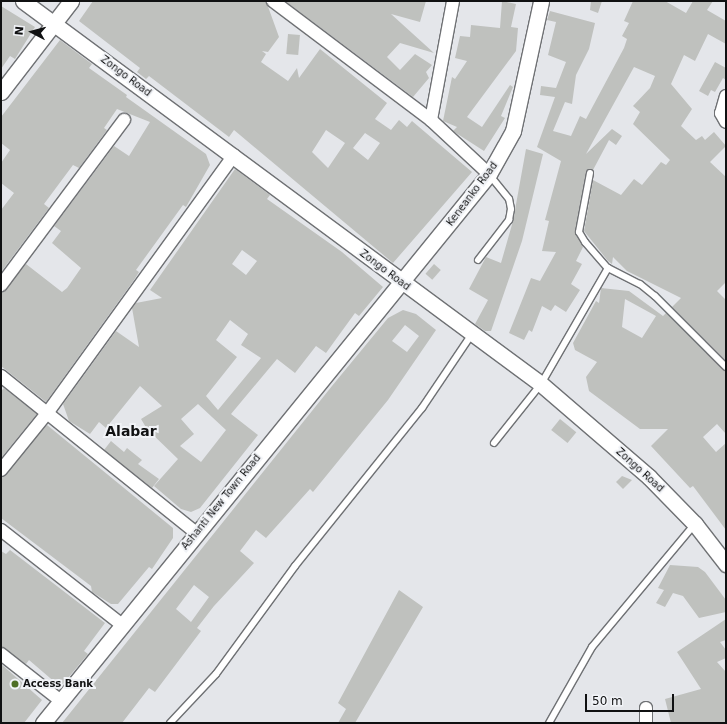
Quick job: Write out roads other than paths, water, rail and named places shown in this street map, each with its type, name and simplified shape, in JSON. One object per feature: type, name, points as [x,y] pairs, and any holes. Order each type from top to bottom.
[{"type":"street","name":"Zongo Road","points":[[23,1],[234,155],[402,283],[541,384],[649,477],[695,524],[726,564]]},
{"type":"street","points":[[1,92],[71,1]]},
{"type":"street","points":[[273,1],[431,120],[489,174]]},
{"type":"street","points":[[431,120],[453,1]]},
{"type":"street","name":"Keneanko Road","points":[[402,283],[489,174],[513,131],[542,1]]},
{"type":"street","points":[[726,96],[721,113],[726,122]]},
{"type":"street","points":[[1,285],[124,120]]},
{"type":"street","points":[[1,470],[48,412],[234,155]]},
{"type":"street","name":"Ashanti New Town Road","points":[[43,723],[196,533],[402,283]]},
{"type":"street","points":[[1,376],[48,412],[196,533]]},
{"type":"street","points":[[1,530],[122,625]]},
{"type":"street","points":[[1,654],[61,701]]},
{"type":"street","points":[[646,708],[646,723]]},
{"type":"lane","points":[[590,173],[579,232],[608,268],[640,284],[655,296],[726,367]]},
{"type":"lane","points":[[478,260],[509,220],[511,209],[509,199],[489,174]]},
{"type":"lane","points":[[494,443],[541,384],[608,268]]},
{"type":"lane","points":[[170,723],[216,674],[295,566],[422,408],[472,334]]},
{"type":"lane","points":[[550,723],[592,647],[695,524]]},
{"type":"place","name":"Access Bank","points":[[15,684]]},
{"type":"district","name":"Alabar","points":[[131,431]]}]
